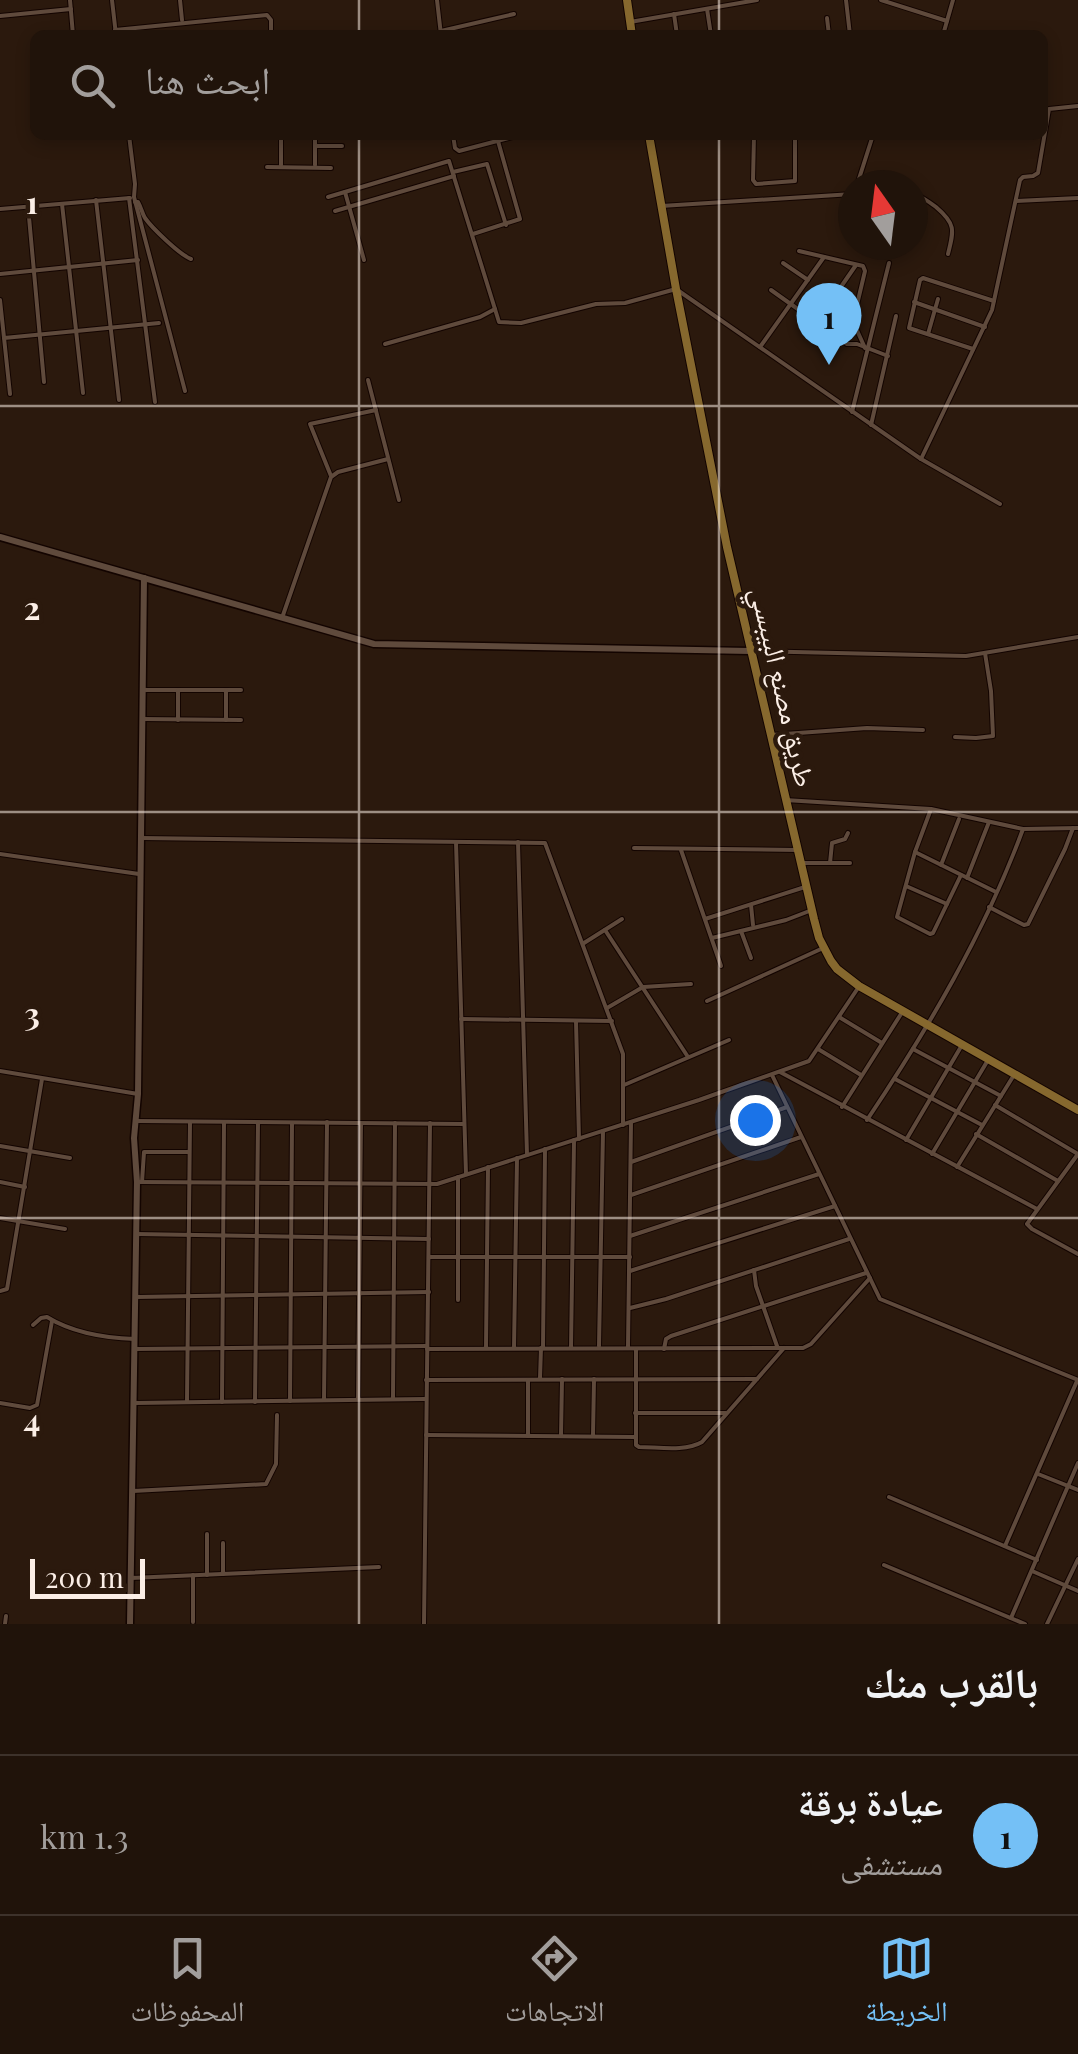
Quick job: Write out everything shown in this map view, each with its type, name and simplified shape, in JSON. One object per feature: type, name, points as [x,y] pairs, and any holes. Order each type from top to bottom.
[{"type":"main road","points":[[627,0],[631,30]]},
{"type":"main road","name":"طريق مصنع البيبسي","points":[[650,140],[676,290],[750,651],[823,948],[837,969],[859,986],[1076,1109]]},
{"type":"street","points":[[70,0],[73,30]]},
{"type":"street","points":[[112,0],[116,30]]},
{"type":"street","points":[[180,0],[183,22]]},
{"type":"street","points":[[437,0],[441,30]]},
{"type":"street","points":[[630,22],[757,0]]},
{"type":"street","points":[[846,0],[849,30]]},
{"type":"street","points":[[881,0],[946,21]]},
{"type":"street","points":[[944,30],[953,0]]},
{"type":"street","points":[[0,16],[71,9]]},
{"type":"street","points":[[707,9],[710,30]]},
{"type":"street","points":[[453,30],[514,14]]},
{"type":"street","points":[[674,14],[676,30]]},
{"type":"street","points":[[129,30],[266,16],[271,20],[271,30]]},
{"type":"street","points":[[827,18],[828,30]]},
{"type":"street","points":[[1048,115],[1049,109],[1078,106]]},
{"type":"street","points":[[129,140],[155,402]]},
{"type":"street","points":[[281,140],[281,167]]},
{"type":"street","points":[[315,140],[315,168]]},
{"type":"street","points":[[454,140],[459,151],[498,141],[521,217],[473,234]]},
{"type":"street","points":[[754,140],[756,184],[795,181],[795,140]]},
{"type":"street","points":[[862,170],[872,140]]},
{"type":"street","points":[[921,459],[985,327],[1021,178],[1038,173],[1044,140]]},
{"type":"street","points":[[315,146],[342,146]]},
{"type":"street","points":[[328,197],[450,162],[501,323],[521,323],[676,290],[921,459],[1000,504]]},
{"type":"street","points":[[335,211],[486,164],[506,225]]},
{"type":"street","points":[[267,167],[331,168]]},
{"type":"street","points":[[346,192],[364,260]]},
{"type":"street","points":[[661,206],[838,195]]},
{"type":"street","points":[[1016,201],[1078,198]]},
{"type":"street","points":[[0,209],[96,200],[133,199],[140,205],[185,391]]},
{"type":"street","points":[[96,200],[119,400]]},
{"type":"street","points":[[928,200],[949,219],[953,234],[948,254]]},
{"type":"street","points":[[62,204],[82,393]]},
{"type":"street","points":[[28,206],[44,382]]},
{"type":"street","points":[[143,220],[174,250],[191,259]]},
{"type":"street","points":[[799,251],[865,269],[855,326],[866,348]]},
{"type":"street","points":[[760,347],[824,257]]},
{"type":"street","points":[[0,274],[138,260]]},
{"type":"street","points":[[852,412],[888,262]]},
{"type":"street","points":[[783,264],[808,280]]},
{"type":"street","points":[[816,323],[856,264]]},
{"type":"street","points":[[974,349],[909,327],[920,280],[994,302]]},
{"type":"street","points":[[770,290],[846,344],[888,356]]},
{"type":"street","points":[[928,334],[938,299]]},
{"type":"street","points":[[0,300],[10,394]]},
{"type":"street","points":[[914,302],[985,327]]},
{"type":"street","points":[[385,344],[480,317],[494,308]]},
{"type":"street","points":[[871,425],[896,316]]},
{"type":"street","points":[[4,338],[159,323]]},
{"type":"street","points":[[368,380],[399,500]]},
{"type":"street","points":[[332,477],[310,424],[376,410]]},
{"type":"street","points":[[282,618],[332,477],[342,470],[388,459]]},
{"type":"street","points":[[0,537],[381,644],[961,656],[1078,637]]},
{"type":"street","points":[[139,1182],[134,1138],[138,1094],[144,578]]},
{"type":"street","points":[[956,737],[994,736],[985,652]]},
{"type":"street","points":[[143,690],[241,690]]},
{"type":"street","points":[[178,690],[178,720]]},
{"type":"street","points":[[226,690],[226,720]]},
{"type":"street","points":[[142,720],[241,720]]},
{"type":"street","points":[[771,735],[868,728],[923,730]]},
{"type":"street","points":[[785,800],[931,809],[1023,829],[1076,828],[1028,924],[989,907]]},
{"type":"street","points":[[931,809],[896,915],[898,919],[933,933],[961,875]]},
{"type":"street","points":[[940,865],[960,816]]},
{"type":"street","points":[[968,878],[988,822]]},
{"type":"street","points":[[867,1120],[914,1050],[964,959],[1023,829]]},
{"type":"street","points":[[830,863],[832,843],[845,839],[848,833]]},
{"type":"street","points":[[141,838],[547,844],[624,1054],[622,1124]]},
{"type":"street","points":[[456,842],[466,1174]]},
{"type":"street","points":[[518,842],[527,1155]]},
{"type":"street","points":[[634,848],[798,850]]},
{"type":"street","points":[[681,850],[720,966]]},
{"type":"street","points":[[915,852],[996,892]]},
{"type":"street","points":[[0,854],[140,874]]},
{"type":"street","points":[[801,862],[850,863]]},
{"type":"street","points":[[906,885],[947,904]]},
{"type":"street","points":[[705,919],[807,887]]},
{"type":"street","points":[[751,904],[753,927]]},
{"type":"street","points":[[712,938],[812,910]]},
{"type":"street","points":[[584,943],[622,919]]},
{"type":"street","points":[[605,930],[688,1058]]},
{"type":"street","points":[[741,932],[751,958]]},
{"type":"street","points":[[707,1001],[823,948]]},
{"type":"street","points":[[608,1008],[643,987],[691,984]]},
{"type":"street","points":[[139,1182],[429,1185],[631,1122],[809,1060],[859,986]]},
{"type":"street","points":[[842,1106],[903,1012]]},
{"type":"street","points":[[838,1017],[882,1043]]},
{"type":"street","points":[[462,1019],[612,1021]]},
{"type":"street","points":[[571,1348],[576,1021]]},
{"type":"street","points":[[624,1085],[729,1040]]},
{"type":"street","points":[[906,1140],[962,1046]]},
{"type":"street","points":[[818,1049],[861,1075]]},
{"type":"street","points":[[914,1050],[1001,1096]]},
{"type":"street","points":[[932,1154],[988,1060]]},
{"type":"street","points":[[0,1071],[138,1094]]},
{"type":"street","points":[[780,1072],[1037,1209]]},
{"type":"street","points":[[772,1075],[880,1298],[1078,1379],[1006,1546]]},
{"type":"street","points":[[957,1167],[1014,1075]]},
{"type":"street","points":[[0,1290],[7,1289],[42,1078]]},
{"type":"street","points":[[895,1079],[982,1125]]},
{"type":"street","points":[[1076,1109],[1078,1096]]},
{"type":"street","points":[[995,1105],[1078,1154],[1028,1220],[1028,1227],[1078,1254]]},
{"type":"street","points":[[631,1162],[787,1106]]},
{"type":"street","points":[[135,1121],[464,1124]]},
{"type":"street","points":[[188,1402],[190,1122]]},
{"type":"street","points":[[222,1402],[224,1122]]},
{"type":"street","points":[[324,1400],[327,1122]]},
{"type":"street","points":[[628,1348],[631,1122]]},
{"type":"street","points":[[255,1402],[258,1123]]},
{"type":"street","points":[[290,1401],[292,1123]]},
{"type":"street","points":[[358,1400],[361,1123]]},
{"type":"street","points":[[393,1400],[395,1123]]},
{"type":"street","points":[[424,1624],[430,1123]]},
{"type":"street","points":[[599,1348],[603,1131]]},
{"type":"street","points":[[976,1134],[1058,1181]]},
{"type":"street","points":[[630,1195],[802,1136]]},
{"type":"street","points":[[0,1146],[70,1158]]},
{"type":"street","points":[[540,1379],[545,1149]]},
{"type":"street","points":[[130,1624],[139,1182],[144,1152],[189,1152]]},
{"type":"street","points":[[514,1348],[517,1158]]},
{"type":"street","points":[[486,1348],[488,1167]]},
{"type":"street","points":[[630,1236],[819,1174]]},
{"type":"street","points":[[458,1176],[458,1300]]},
{"type":"street","points":[[0,1182],[25,1187]]},
{"type":"street","points":[[630,1271],[835,1206]]},
{"type":"street","points":[[0,1218],[65,1229]]},
{"type":"street","points":[[136,1234],[430,1239]]},
{"type":"street","points":[[630,1308],[851,1238]]},
{"type":"street","points":[[430,1257],[630,1257]]},
{"type":"street","points":[[754,1270],[777,1348]]},
{"type":"street","points":[[664,1348],[669,1336],[869,1275]]},
{"type":"street","points":[[135,1349],[808,1346],[869,1275]]},
{"type":"street","points":[[136,1297],[429,1292]]},
{"type":"street","points":[[33,1326],[44,1317],[96,1336],[135,1339]]},
{"type":"street","points":[[0,1403],[30,1408],[37,1405],[52,1321]]},
{"type":"street","points":[[636,1348],[638,1447],[698,1446],[784,1348]]},
{"type":"street","points":[[528,1379],[528,1436]]},
{"type":"street","points":[[426,1380],[757,1379]]},
{"type":"street","points":[[561,1436],[562,1380]]},
{"type":"street","points":[[593,1436],[594,1380]]},
{"type":"street","points":[[135,1404],[426,1399]]},
{"type":"street","points":[[636,1413],[727,1413]]},
{"type":"street","points":[[133,1491],[268,1483],[276,1464],[277,1415]]},
{"type":"street","points":[[426,1434],[635,1437]]},
{"type":"street","points":[[1011,1618],[1078,1463]]},
{"type":"street","points":[[1038,1474],[1078,1490]]},
{"type":"street","points":[[889,1498],[1037,1560]]},
{"type":"street","points":[[207,1534],[207,1574]]},
{"type":"street","points":[[223,1543],[223,1574]]},
{"type":"street","points":[[1048,1624],[1078,1560]]},
{"type":"street","points":[[884,1565],[1025,1624]]},
{"type":"street","points":[[131,1578],[379,1567]]},
{"type":"street","points":[[1032,1571],[1078,1590]]},
{"type":"street","points":[[193,1575],[194,1622]]},
{"type":"street","points":[[5,1624],[6,1616]]},
{"type":"place","name":"عيادة برقة","points":[[829,365]]}]
